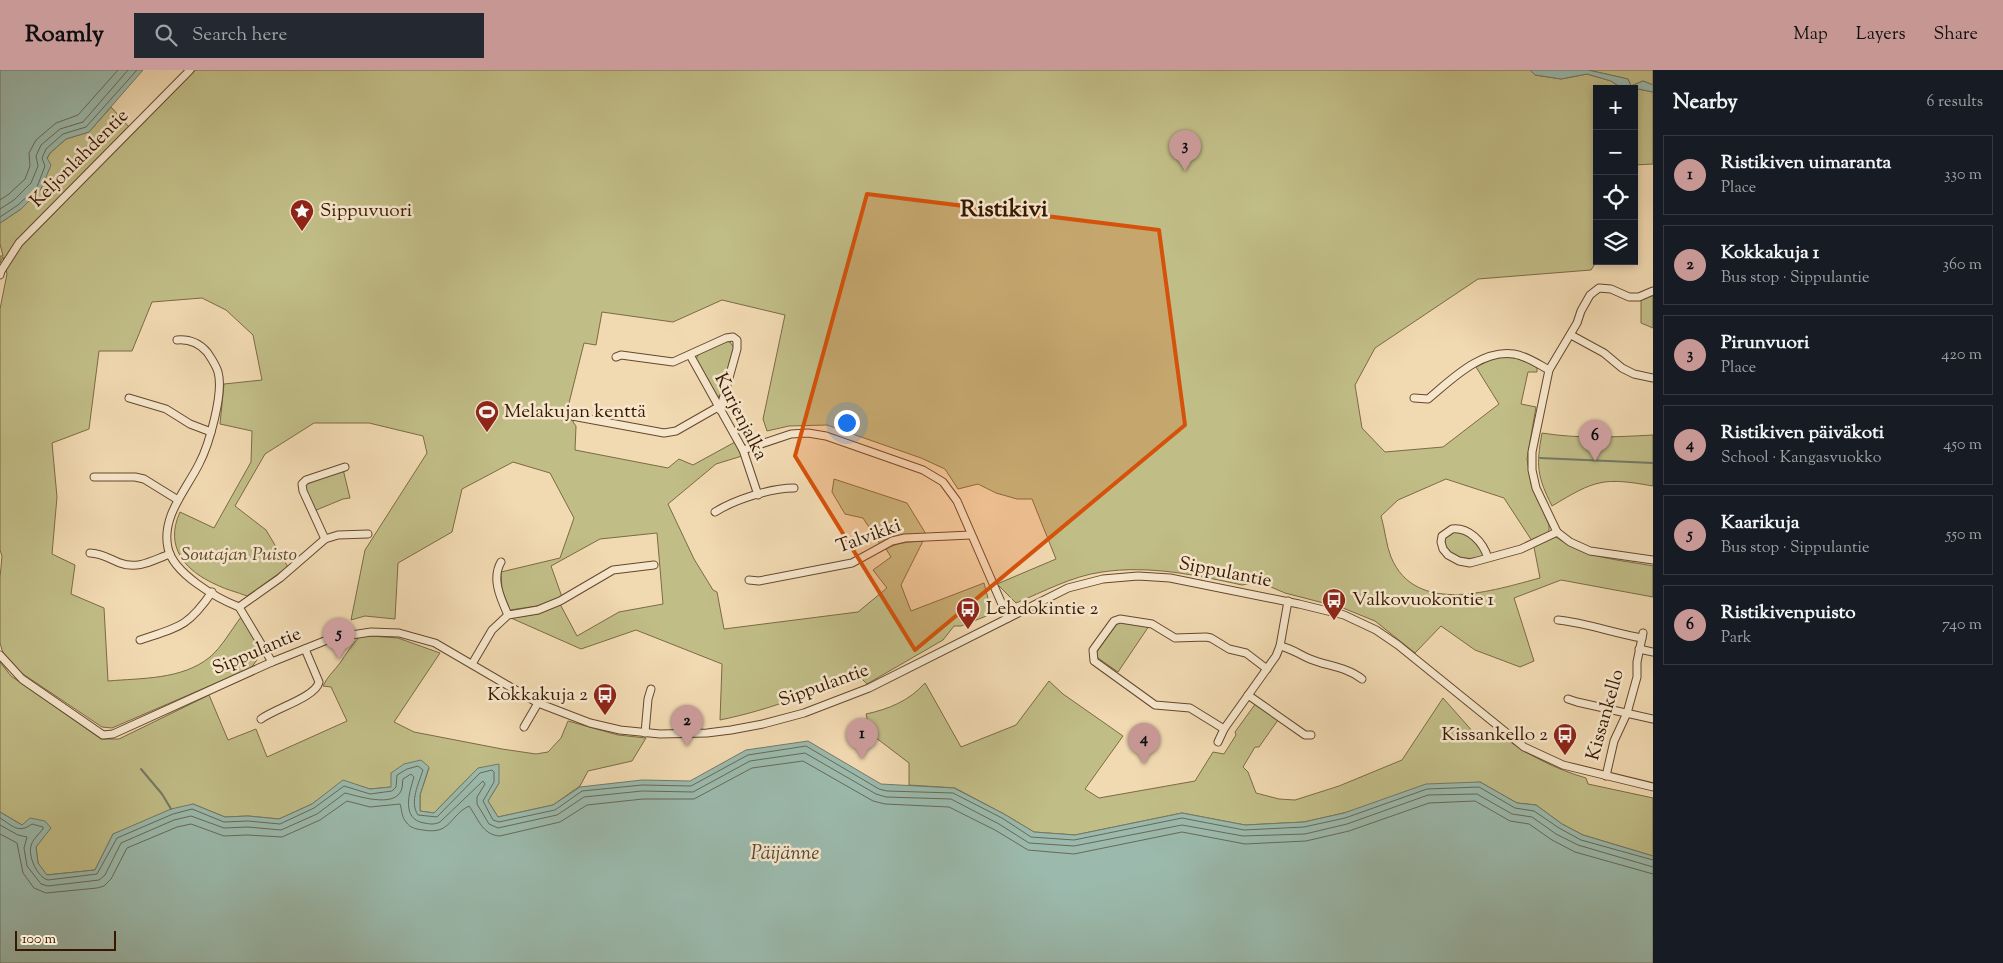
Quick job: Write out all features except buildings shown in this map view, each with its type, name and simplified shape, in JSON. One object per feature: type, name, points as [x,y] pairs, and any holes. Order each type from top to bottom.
[{"type":"street","name":"Keljonlahdentie","points":[[0,275],[19,243],[190,70]]},
{"type":"street","points":[[1653,291],[1629,297],[1611,289],[1599,288],[1590,295],[1571,335],[1549,370],[1532,452],[1532,470],[1536,488],[1557,532],[1570,542],[1590,551],[1653,560]]},
{"type":"street","points":[[1571,335],[1604,353],[1622,368],[1634,374],[1653,378]]},
{"type":"street","points":[[572,416],[664,433],[676,431],[719,409],[737,349],[737,340],[733,336],[726,338],[690,355],[666,363],[621,355],[616,357]]},
{"type":"street","points":[[177,340],[186,339],[203,348],[212,359],[218,372],[219,385],[211,432],[206,449],[170,518],[166,535],[170,554],[177,566],[188,576],[239,607],[272,662]]},
{"type":"street","points":[[1414,398],[1428,399],[1465,369],[1488,356],[1502,353],[1515,354],[1527,358],[1549,370]]},
{"type":"street","name":"Kurjenjalka","points":[[690,355],[743,450],[758,495]]},
{"type":"street","points":[[129,398],[166,409],[190,424],[211,432]]},
{"type":"street","points":[[743,450],[791,434],[808,433],[826,436],[923,470],[943,482],[957,501],[1008,618]]},
{"type":"street","points":[[325,539],[303,491],[302,484],[306,480],[345,467]]},
{"type":"street","points":[[94,477],[135,477],[144,479],[178,500]]},
{"type":"street","points":[[715,512],[725,506],[758,495],[783,488],[794,488]]},
{"type":"street","points":[[1488,558],[1481,542],[1465,530],[1452,529],[1442,536],[1443,550],[1459,561],[1470,563],[1488,558],[1521,548],[1557,532]]},
{"type":"street","points":[[239,607],[280,578],[325,539],[338,535],[368,534]]},
{"type":"street","name":"Talvikki","points":[[749,580],[759,581],[852,563],[892,541],[905,538],[971,534]]},
{"type":"street","points":[[90,552],[98,553],[119,563],[134,566],[170,554]]},
{"type":"street","points":[[501,562],[498,568],[497,582],[501,600],[508,615]]},
{"type":"street","points":[[472,664],[492,630],[508,615],[538,610],[560,600],[613,570],[654,565]]},
{"type":"street","name":"Sippulantie","points":[[0,655],[22,678],[103,735],[114,734],[272,662],[332,638],[371,632],[388,632],[435,643],[538,703],[590,723],[645,733],[707,733],[762,724],[804,713],[841,700],[887,680],[1068,588],[1120,577],[1170,578],[1288,601],[1344,615],[1376,630],[1398,645],[1524,746],[1563,765],[1653,787]]},
{"type":"street","points":[[140,640],[179,627],[190,620],[199,611],[212,592]]},
{"type":"street","points":[[1218,742],[1224,729],[1276,656],[1280,646],[1288,601]]},
{"type":"street","points":[[1224,729],[1194,709],[1155,705],[1094,662],[1093,650],[1114,621],[1120,619],[1152,624],[1175,638],[1206,636],[1229,649],[1246,654],[1267,669]]},
{"type":"street","name":"Kissankello","points":[[1558,620],[1584,623],[1614,634],[1642,636],[1637,662],[1637,677],[1627,713],[1614,741],[1606,776]]},
{"type":"street","points":[[1280,646],[1293,649],[1308,658],[1355,673],[1362,679]]},
{"type":"street","points":[[1639,649],[1653,652]]},
{"type":"street","points":[[260,719],[312,693],[318,687],[319,682],[305,650]]},
{"type":"street","points":[[645,733],[648,699],[651,689]]},
{"type":"street","points":[[1248,695],[1305,735],[1310,735]]},
{"type":"street","points":[[1568,699],[1653,719]]},
{"type":"street","points":[[524,727],[538,703]]},
{"type":"highlighted area","points":[[867,194],[1159,230],[1185,425],[915,650],[795,456]]},
{"type":"green space","name":"Soutajan Puisto","points":[[196,70],[1530,70],[1535,75],[1561,79],[1587,74],[1611,81],[1617,85],[1593,85],[1594,265],[1591,270],[1478,279],[1375,348],[1355,385],[1362,428],[1385,452],[1443,447],[1499,404],[1476,367],[1492,360],[1506,357],[1521,360],[1537,368],[1537,372],[1528,372],[1521,404],[1536,407],[1527,459],[1531,484],[1549,525],[1549,532],[1532,541],[1504,498],[1446,479],[1398,500],[1381,516],[1391,557],[1403,576],[1418,587],[1437,593],[1458,594],[1501,588],[1540,578],[1534,547],[1556,537],[1579,550],[1591,554],[1614,560],[1653,566],[1653,597],[1561,580],[1514,598],[1534,661],[1520,667],[1475,650],[1441,626],[1415,653],[1375,621],[1343,608],[1252,583],[1242,585],[1172,572],[1120,570],[1091,574],[1016,603],[997,584],[1056,559],[1032,499],[1017,499],[996,493],[978,484],[958,489],[945,469],[921,458],[827,425],[789,426],[767,431],[763,419],[785,315],[722,300],[673,322],[602,312],[596,345],[584,343],[567,411],[574,413],[573,422],[576,426],[575,450],[668,468],[679,459],[693,465],[735,442],[742,456],[716,464],[668,504],[694,559],[713,590],[717,592],[724,629],[858,612],[887,588],[873,570],[891,557],[886,549],[904,543],[923,541],[901,585],[911,611],[984,583],[989,602],[989,615],[961,626],[954,626],[943,640],[867,684],[856,675],[843,675],[820,688],[793,699],[757,711],[720,720],[722,664],[636,630],[581,649],[511,618],[538,614],[560,604],[577,636],[619,612],[663,604],[657,533],[600,539],[551,566],[562,597],[537,606],[510,610],[502,590],[501,572],[560,558],[574,518],[550,473],[513,462],[462,489],[452,532],[398,563],[395,619],[365,616],[351,620],[365,550],[427,453],[423,436],[369,423],[314,423],[265,454],[235,506],[266,530],[288,567],[247,596],[221,587],[195,573],[180,556],[176,547],[176,525],[180,512],[214,528],[251,462],[252,431],[220,424],[224,384],[262,380],[253,335],[226,310],[202,298],[152,302],[132,351],[99,351],[89,429],[52,443],[57,497],[52,554],[75,565],[71,594],[104,608],[108,681],[174,674],[199,665],[218,649],[241,617],[262,653],[251,668],[112,728],[102,727],[17,670],[3,653],[0,643],[2,556],[0,550],[0,309],[7,274],[3,257],[0,263],[0,256],[3,256],[0,244],[0,223],[21,209],[50,153],[66,139],[89,132],[111,107],[129,127]]},
{"type":"green space","points":[[1588,70],[1653,70],[1653,85],[1643,81],[1631,85],[1628,79]]},
{"type":"green space","points":[[1638,89],[1653,92],[1653,164],[1638,165]]},
{"type":"green space","points":[[1653,295],[1653,328],[1641,323],[1641,300]]},
{"type":"green space","points":[[726,341],[730,342],[734,348],[722,395],[717,397],[696,359],[699,353]]},
{"type":"green space","points":[[1542,433],[1584,437],[1653,435],[1653,486],[1622,482],[1600,483],[1579,491],[1552,506],[1543,487],[1539,471]]},
{"type":"green space","points":[[343,469],[350,498],[314,511],[305,490],[305,485]]},
{"type":"green space","points":[[834,479],[907,503],[926,534],[892,539],[880,544],[863,518],[845,514],[832,492]]},
{"type":"green space","points":[[1456,530],[1473,540],[1484,556],[1463,558],[1454,555],[1445,548],[1445,537]]},
{"type":"green space","points":[[1120,622],[1149,626],[1118,672],[1098,658],[1096,653]]},
{"type":"green space","points":[[359,637],[398,638],[440,653],[394,722],[414,732],[536,754],[548,752],[561,738],[568,721],[618,735],[646,738],[632,761],[588,771],[580,786],[553,805],[498,817],[488,801],[499,783],[478,768],[434,813],[420,811],[420,795],[429,768],[391,787],[370,789],[343,781],[312,804],[279,819],[248,816],[225,817],[193,804],[113,834],[95,870],[46,875],[38,863],[36,847],[50,827],[22,825],[0,812],[0,662],[11,676],[101,739],[119,739],[209,695],[228,740],[256,729],[267,757],[347,721],[331,687],[323,686]]},
{"type":"green space","points":[[1049,681],[1063,694],[1123,736],[1085,789],[1099,798],[1195,781],[1213,752],[1224,754],[1236,735],[1235,732],[1256,703],[1278,720],[1259,747],[1255,747],[1243,767],[1248,772],[1256,793],[1279,799],[1295,800],[1339,786],[1402,760],[1443,698],[1482,742],[1502,736],[1542,761],[1586,778],[1588,784],[1653,798],[1653,856],[1583,835],[1562,824],[1536,805],[1517,803],[1480,782],[1304,822],[1245,825],[1182,813],[1075,835],[1034,832],[955,788],[909,785],[909,763],[871,734],[866,714],[883,710],[898,703],[912,695],[925,683],[961,747],[1016,725]]},
{"type":"water","points":[[0,70],[143,70],[89,132],[66,139],[50,153],[47,158],[51,165],[41,189],[21,209],[0,223]]},
{"type":"water","points":[[1530,70],[1588,70],[1628,79],[1631,85],[1617,85],[1611,81],[1587,74],[1561,79],[1535,75]]},
{"type":"water","points":[[1643,81],[1653,85],[1653,92],[1638,89],[1638,85],[1633,85]]},
{"type":"water","name":"Päijänne","points":[[808,741],[881,784],[954,788],[1034,832],[1075,835],[1182,813],[1245,825],[1304,822],[1344,813],[1426,784],[1480,782],[1517,803],[1536,805],[1562,824],[1583,835],[1653,856],[1653,963],[0,963],[0,812],[22,825],[30,818],[45,821],[51,828],[36,847],[38,863],[47,875],[95,870],[113,834],[171,809],[193,804],[225,817],[248,816],[279,819],[312,804],[343,780],[370,789],[391,787],[391,773],[404,764],[421,760],[429,767],[420,795],[420,811],[434,813],[478,768],[499,764],[499,783],[488,801],[498,817],[553,805],[580,787],[642,780],[690,781],[746,750]]},
{"type":"waterway","points":[[1540,458],[1653,463]]},
{"type":"waterway","points":[[141,769],[162,794],[171,809]]},
{"type":"place","name":"Pirunvuori","points":[[1185,171]]},
{"type":"place","name":"Sippuvuori","points":[[302,232]]},
{"type":"place","name":"Melakujan kenttä","points":[[487,433]]},
{"type":"place","name":"Ristikivenpuisto","points":[[1595,461]]},
{"type":"place","name":"Valkovuokontie 1","points":[[1334,621]]},
{"type":"place","name":"Lehdokintie 2","points":[[968,630]]},
{"type":"place","name":"Kaarikuja","points":[[339,659]]},
{"type":"place","name":"Kokkakuja 2","points":[[605,716]]},
{"type":"place","name":"Kokkakuja 1","points":[[687,746]]},
{"type":"place","name":"Kissankello 2","points":[[1565,756]]},
{"type":"place","name":"Ristikiven uimaranta","points":[[862,759]]},
{"type":"place","name":"Ristikiven päiväkoti","points":[[1144,764]]},
{"type":"district","name":"Ristikivi","points":[[1004,210]]}]
